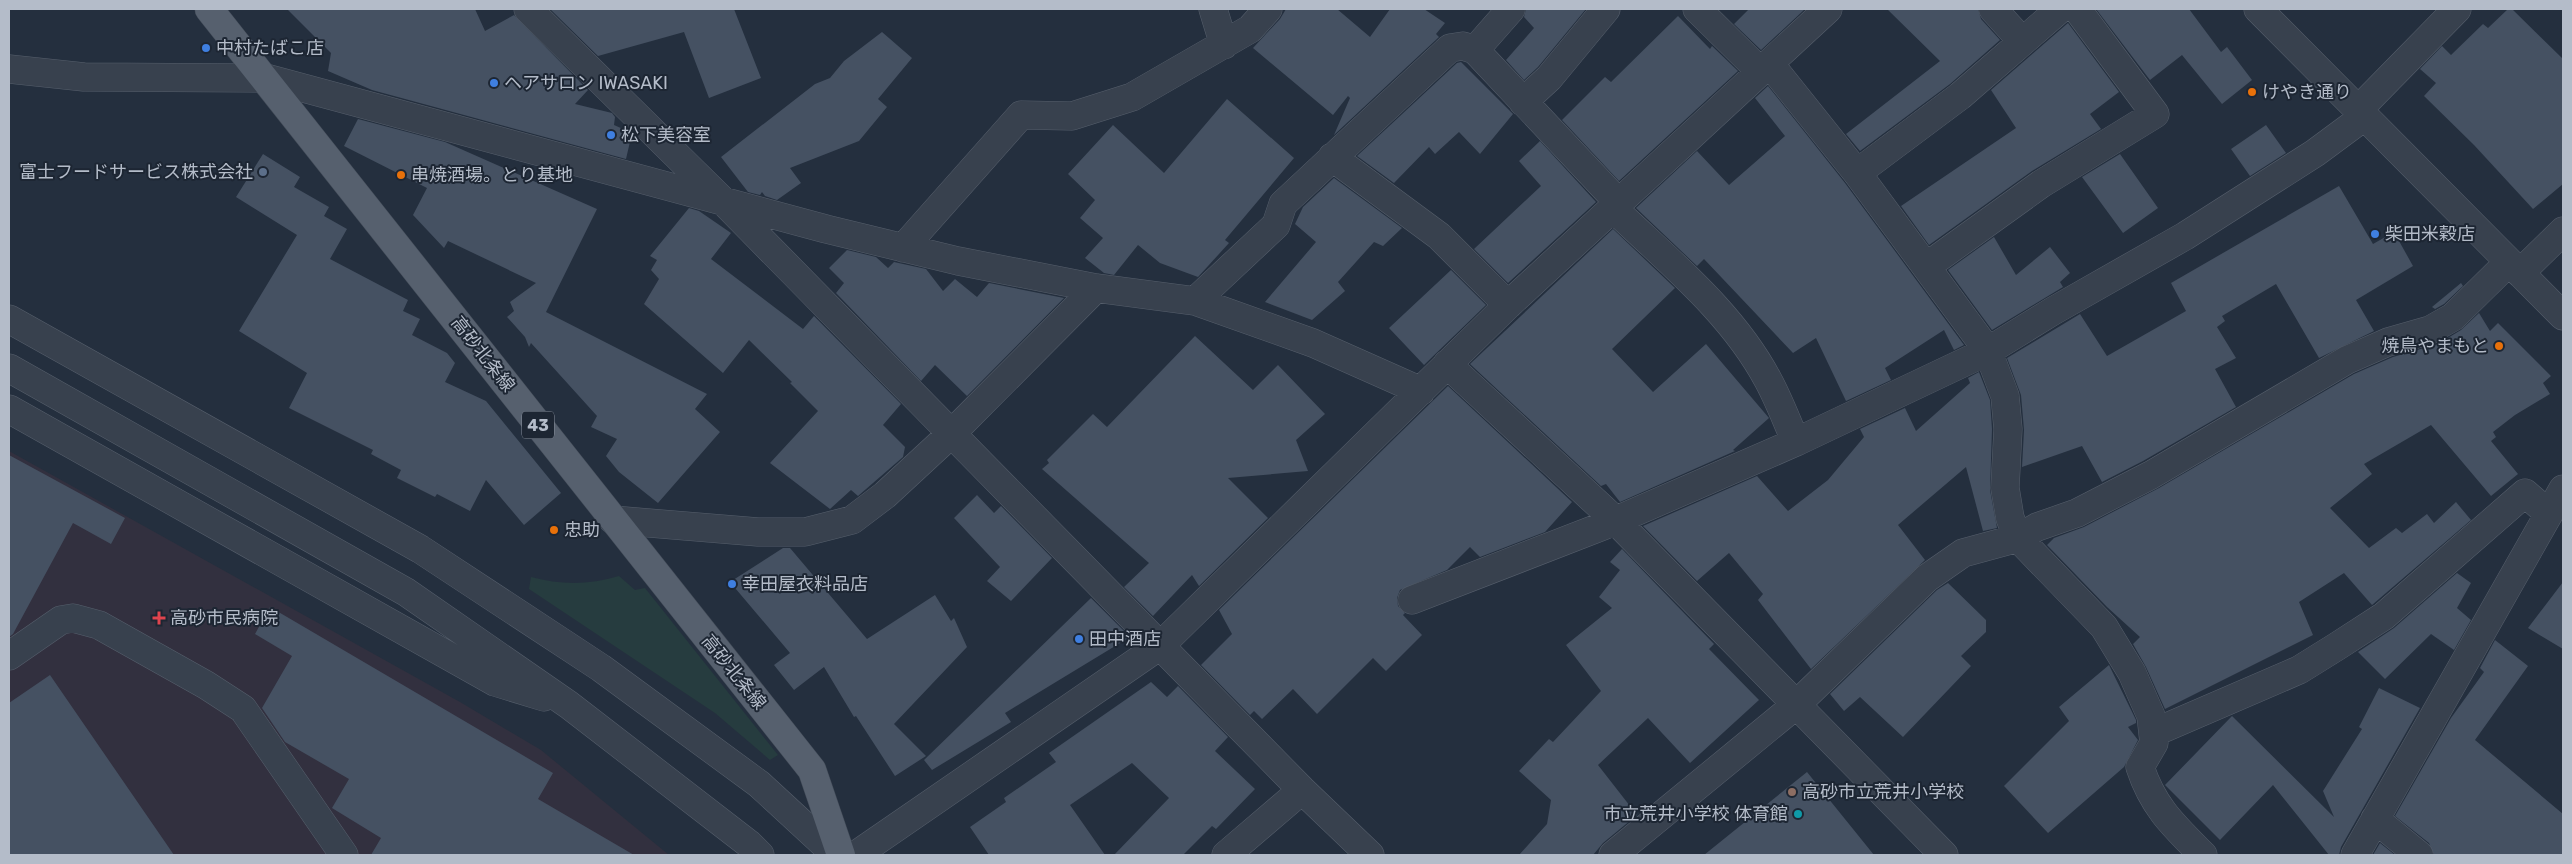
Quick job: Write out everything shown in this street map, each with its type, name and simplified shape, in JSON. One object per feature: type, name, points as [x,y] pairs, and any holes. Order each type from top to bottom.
[{"type":"main road","name":"高砂北条線","points":[[209,9],[266,78],[812,770],[842,855]]},
{"type":"street","points":[[528,9],[723,201],[1302,790],[1370,855]]},
{"type":"street","points":[[1213,9],[1219,48]]},
{"type":"street","points":[[903,248],[1021,115],[1072,116],[1132,97],[1250,29],[1268,9]]},
{"type":"street","points":[[1475,50],[1511,9]]},
{"type":"street","points":[[1523,102],[1549,78],[1606,9]]},
{"type":"street","points":[[1697,9],[1765,68],[1857,173],[1988,351],[2006,396],[2008,429],[2005,488],[2010,518],[2018,538],[2104,627],[2132,673],[2151,716],[2154,743],[2140,767],[2145,780],[2163,814],[2203,855]]},
{"type":"street","points":[[856,855],[1161,646],[1508,305],[1828,9]]},
{"type":"street","points":[[1993,9],[2022,41]]},
{"type":"street","points":[[1857,173],[1960,96],[2060,9]]},
{"type":"street","points":[[1927,266],[2042,184],[2155,114],[2077,9]]},
{"type":"street","points":[[2258,9],[2563,316]]},
{"type":"street","points":[[1412,600],[1616,521],[1796,442],[1988,351],[2053,311],[2185,236],[2315,153],[2361,113],[2457,9]]},
{"type":"street","points":[[1196,300],[1276,225],[1283,204],[1332,157],[1450,48],[1463,46],[1475,50],[1616,205],[1715,306],[1742,340],[1768,380],[1796,442]]},
{"type":"street","points":[[9,69],[84,77],[266,78],[903,248],[958,261],[1096,288],[1196,300],[1313,343],[1421,390]]},
{"type":"street","points":[[1332,157],[1439,236],[1508,305]]},
{"type":"street","points":[[1613,855],[1796,705],[1927,578],[1962,553],[2018,538],[2038,527],[2077,513],[2151,476],[2347,360],[2388,342],[2430,330],[2453,317],[2563,231]]},
{"type":"street","points":[[613,520],[749,531],[805,532],[852,520],[885,495],[952,433],[1096,288]]},
{"type":"street","points":[[9,319],[420,549],[601,668],[712,749],[759,784],[836,855]]},
{"type":"street","points":[[1447,364],[1616,521],[1944,855]]},
{"type":"street","points":[[9,368],[406,592],[569,706],[749,844],[760,855]]},
{"type":"street","points":[[9,409],[495,682],[569,706]]},
{"type":"street","points":[[2355,855],[2563,488]]},
{"type":"street","points":[[2153,733],[2299,670],[2336,647],[2384,616],[2525,493],[2549,514]]},
{"type":"street","points":[[9,656],[61,620],[73,618],[99,625],[206,685],[243,709],[344,855]]},
{"type":"street","points":[[1226,855],[1302,790]]},
{"type":"street","points":[[2376,819],[2419,855]]},
{"type":"shaded area","name":"高砂市民病院","points":[[9,451],[460,702],[541,750],[669,855],[9,855]]},
{"type":"green space","points":[[619,576],[635,590],[645,588],[778,755],[770,760],[715,713],[529,589],[531,577],[575,583]]},
{"type":"building","points":[[287,9],[475,9],[485,31],[514,15],[588,90],[575,104],[612,113],[615,117],[614,125],[632,133],[626,159],[372,90],[328,71],[331,53]]},
{"type":"building","points":[[550,9],[734,9],[761,78],[709,98],[684,32],[598,56]]},
{"type":"building","points":[[1286,9],[1337,9],[1370,37],[1390,9],[1424,9],[1445,23],[1436,34],[1439,37],[1334,135],[1350,98],[1348,96],[1333,115],[1253,48],[1280,19]]},
{"type":"building","points":[[1526,9],[1586,9],[1538,67],[1524,80],[1506,60],[1534,28],[1524,17]]},
{"type":"building","points":[[1749,9],[1805,9],[1761,50],[1734,24]]},
{"type":"building","points":[[1887,9],[1978,9],[1981,19],[2000,40],[1950,84],[1860,151],[1846,134],[1940,61]]},
{"type":"building","points":[[2096,9],[2189,9],[2221,52],[2227,47],[2252,80],[2222,104],[2182,55],[2150,80]]},
{"type":"building","points":[[2508,9],[2512,9],[2563,59],[2563,184],[2533,209],[2474,145],[2424,96],[2436,83],[2420,69],[2442,46],[2451,55],[2483,24],[2488,28]]},
{"type":"building","points":[[1678,16],[1710,49],[1712,46],[1738,71],[1619,181],[1562,120],[1605,77],[1611,82]]},
{"type":"building","points":[[2068,23],[2119,92],[2090,114],[2101,129],[2032,171],[1929,245],[1901,206],[2016,128],[1991,90]]},
{"type":"building","points":[[882,32],[912,58],[878,99],[887,107],[859,141],[790,168],[801,183],[777,200],[765,196],[762,192],[760,195],[748,192],[721,157],[815,84],[830,78],[844,61]]},
{"type":"building","points":[[1461,62],[1513,114],[1480,154],[1459,132],[1435,154],[1429,147],[1394,183],[1357,156],[1457,63]]},
{"type":"building","points":[[1768,86],[1845,183],[1964,345],[1954,350],[1944,330],[1885,368],[1891,380],[1846,401],[1816,338],[1793,353],[1704,259],[1697,266],[1636,208],[1697,151],[1729,185],[1785,136],[1755,98]]},
{"type":"building","points":[[1227,99],[1294,158],[1225,240],[1229,243],[1198,277],[1160,263],[1138,245],[1114,275],[1104,273],[1085,258],[1103,238],[1080,218],[1095,200],[1068,174],[1113,125],[1164,173]]},
{"type":"building","points":[[358,119],[445,142],[597,209],[546,312],[707,394],[695,409],[720,432],[658,503],[619,472],[606,456],[617,439],[591,427],[597,416],[531,343],[529,347],[525,337],[507,317],[514,311],[510,302],[536,283],[448,241],[444,248],[413,215],[427,188],[344,146]]},
{"type":"building","points":[[2266,125],[2286,153],[2250,176],[2231,149]]},
{"type":"building","points":[[1540,141],[1596,202],[1508,283],[1474,249],[1541,186],[1519,161]]},
{"type":"building","points":[[263,154],[300,177],[294,187],[329,207],[324,216],[347,229],[330,259],[408,300],[403,311],[420,319],[412,335],[447,353],[455,363],[445,382],[486,401],[561,493],[524,525],[486,480],[470,511],[437,494],[435,497],[397,478],[401,470],[371,454],[373,450],[289,408],[307,373],[239,331],[297,235],[236,197]]},
{"type":"building","points":[[2120,154],[2158,208],[2123,233],[2082,177]]},
{"type":"building","points":[[1334,178],[1402,228],[1383,246],[1374,242],[1338,282],[1345,291],[1312,320],[1265,302],[1316,242],[1295,224],[1303,207]]},
{"type":"building","points":[[2339,186],[2373,244],[2394,232],[2413,266],[2356,300],[2374,331],[2319,358],[2276,284],[2222,316],[2225,321],[2217,327],[2236,358],[2215,369],[2236,407],[2143,461],[2102,482],[2082,446],[2022,467],[2024,430],[2021,395],[2007,358],[2080,314],[2107,356],[2186,311],[2171,283]]},
{"type":"building","points":[[689,208],[699,211],[731,233],[711,259],[803,329],[814,316],[901,404],[883,425],[905,447],[903,457],[858,496],[851,490],[830,509],[770,463],[818,411],[790,383],[792,382],[749,340],[723,373],[644,304],[659,279],[651,270],[657,260],[650,256]]},
{"type":"building","points":[[1613,229],[1675,288],[1612,349],[1653,392],[1706,344],[1769,418],[1733,450],[1735,451],[1620,502],[1606,484],[1601,486],[1470,364]]},
{"type":"building","points":[[1994,237],[2016,275],[2050,247],[2070,273],[2060,282],[2063,287],[1992,330],[1948,270]]},
{"type":"building","points":[[847,250],[876,257],[888,268],[894,262],[926,269],[943,291],[955,279],[977,297],[989,283],[1064,298],[967,396],[935,365],[921,381],[836,293],[844,283],[829,268]]},
{"type":"building","points":[[1451,270],[1486,305],[1424,365],[1389,328]]},
{"type":"building","points":[[2461,283],[2463,286],[2444,304],[2435,309],[2432,307]]},
{"type":"building","points":[[2479,313],[2490,331],[2498,323],[2551,376],[2543,383],[2550,394],[2515,415],[2493,432],[2496,437],[2491,441],[2518,474],[2491,496],[2431,425],[2364,464],[2372,474],[2330,508],[2369,548],[2396,528],[2402,533],[2427,514],[2434,523],[2456,502],[2471,520],[2372,605],[2344,573],[2299,602],[2313,635],[2165,709],[2146,667],[2133,644],[2140,637],[2107,607],[2047,545],[2054,538],[2084,527],[2159,488],[2354,374],[2393,357],[2438,344],[2461,330]]},
{"type":"building","points":[[1195,336],[1253,390],[1278,365],[1325,414],[1296,440],[1308,471],[1228,478],[1268,518],[1199,586],[1192,575],[1153,616],[1124,587],[1149,563],[1042,469],[1049,463],[1047,460],[1093,414],[1107,427]]},
{"type":"building","points":[[1979,372],[1990,400],[1992,429],[1990,490],[1997,528],[1983,531],[1966,467],[1898,525],[1925,560],[1811,669],[1758,600],[1763,594],[1729,553],[1697,581],[1643,526],[1757,476],[1788,511],[1828,480],[1864,437],[1860,429],[1905,408],[1916,431],[1970,383],[1968,378]]},
{"type":"building","points":[[1448,386],[1572,502],[1545,532],[1480,557],[1470,547],[1447,570],[1400,590],[1397,598],[1398,606],[1405,613],[1403,615],[1422,635],[1386,671],[1373,658],[1317,714],[1293,689],[1262,719],[1254,711],[1250,715],[1201,665],[1232,634],[1219,610]]},
{"type":"building","points":[[9,455],[125,518],[111,544],[73,523],[13,634],[9,637]]},
{"type":"building","points":[[977,495],[994,513],[1001,506],[1052,558],[1011,601],[987,581],[1000,567],[954,518]]},
{"type":"building","points":[[783,548],[790,548],[867,639],[935,595],[951,621],[954,618],[967,647],[894,724],[926,756],[895,776],[856,716],[854,717],[824,667],[794,690],[774,665],[790,653],[730,582]]},
{"type":"building","points":[[1622,549],[1714,644],[1709,649],[1759,700],[1690,763],[1648,718],[1598,765],[1637,815],[1603,843],[1593,855],[1519,855],[1547,824],[1551,800],[1519,771],[1549,739],[1553,742],[1601,691],[1566,645],[1612,608],[1599,597],[1620,570],[1610,562]]},
{"type":"building","points":[[2457,573],[2471,583],[2457,608],[2471,620],[2454,650],[2431,634],[2385,679],[2358,652],[2394,628]]},
{"type":"building","points":[[2563,582],[2563,649],[2528,628]]},
{"type":"building","points":[[1948,583],[1986,620],[1986,632],[1961,656],[1971,666],[1903,737],[1860,697],[1844,711],[1830,694],[1937,590]]},
{"type":"building","points":[[1091,598],[1130,637],[1005,713],[1011,722],[932,770],[924,760]]},
{"type":"building","points":[[270,607],[553,773],[538,799],[634,855],[371,855],[381,838],[332,808],[349,779],[285,742],[262,708],[292,656],[255,634]]},
{"type":"building","points":[[2495,640],[2528,666],[2475,740],[2563,814],[2563,855],[2434,855],[2429,843],[2395,816],[2451,718],[2484,672],[2480,668]]},
{"type":"building","points":[[2109,665],[2136,720],[2136,723],[2128,727],[2138,740],[2124,767],[2048,833],[2004,786],[2069,721],[2059,707]]},
{"type":"building","points":[[50,675],[174,855],[9,855],[9,703]]},
{"type":"building","points":[[1151,682],[1167,697],[1178,686],[1228,737],[1215,751],[1255,789],[1216,829],[1212,826],[1183,855],[1114,855],[1169,798],[1132,763],[1070,805],[1105,855],[989,855],[970,827],[1006,802],[1004,798],[1056,762],[1049,753]]},
{"type":"building","points":[[2379,688],[2420,708],[2341,847],[2339,855],[2329,855],[2273,785],[2220,840],[2165,785],[2232,716],[2334,817],[2323,791],[2362,729],[2359,727]]},
{"type":"building","name":"市立荒井小学校 体育館","points":[[1807,772],[1874,855],[1704,855]]},
{"type":"building","points":[[2380,843],[2395,855],[2373,855]]},
{"type":"place","name":"中村たばこ店","points":[[206,48]]},
{"type":"place","name":"ヘアサロン IWASAKI","points":[[494,83]]},
{"type":"place","name":"けやき通り","points":[[2252,92]]},
{"type":"place","name":"松下美容室","points":[[611,135]]},
{"type":"place","name":"富士フードサービス株式会社","points":[[263,172]]},
{"type":"place","name":"串焼酒場。とり基地","points":[[401,175]]},
{"type":"place","name":"柴田米穀店","points":[[2375,234]]},
{"type":"place","name":"焼鳥やまもと","points":[[2499,346]]},
{"type":"place","name":"忠助","points":[[554,530]]},
{"type":"place","name":"幸田屋衣料品店","points":[[732,584]]},
{"type":"place","name":"高砂市民病院","points":[[159,618]]},
{"type":"place","name":"田中酒店","points":[[1079,639]]},
{"type":"place","name":"高砂市立荒井小学校","points":[[1792,792]]},
{"type":"place","name":"市立荒井小学校 体育館","points":[[1798,814]]}]
